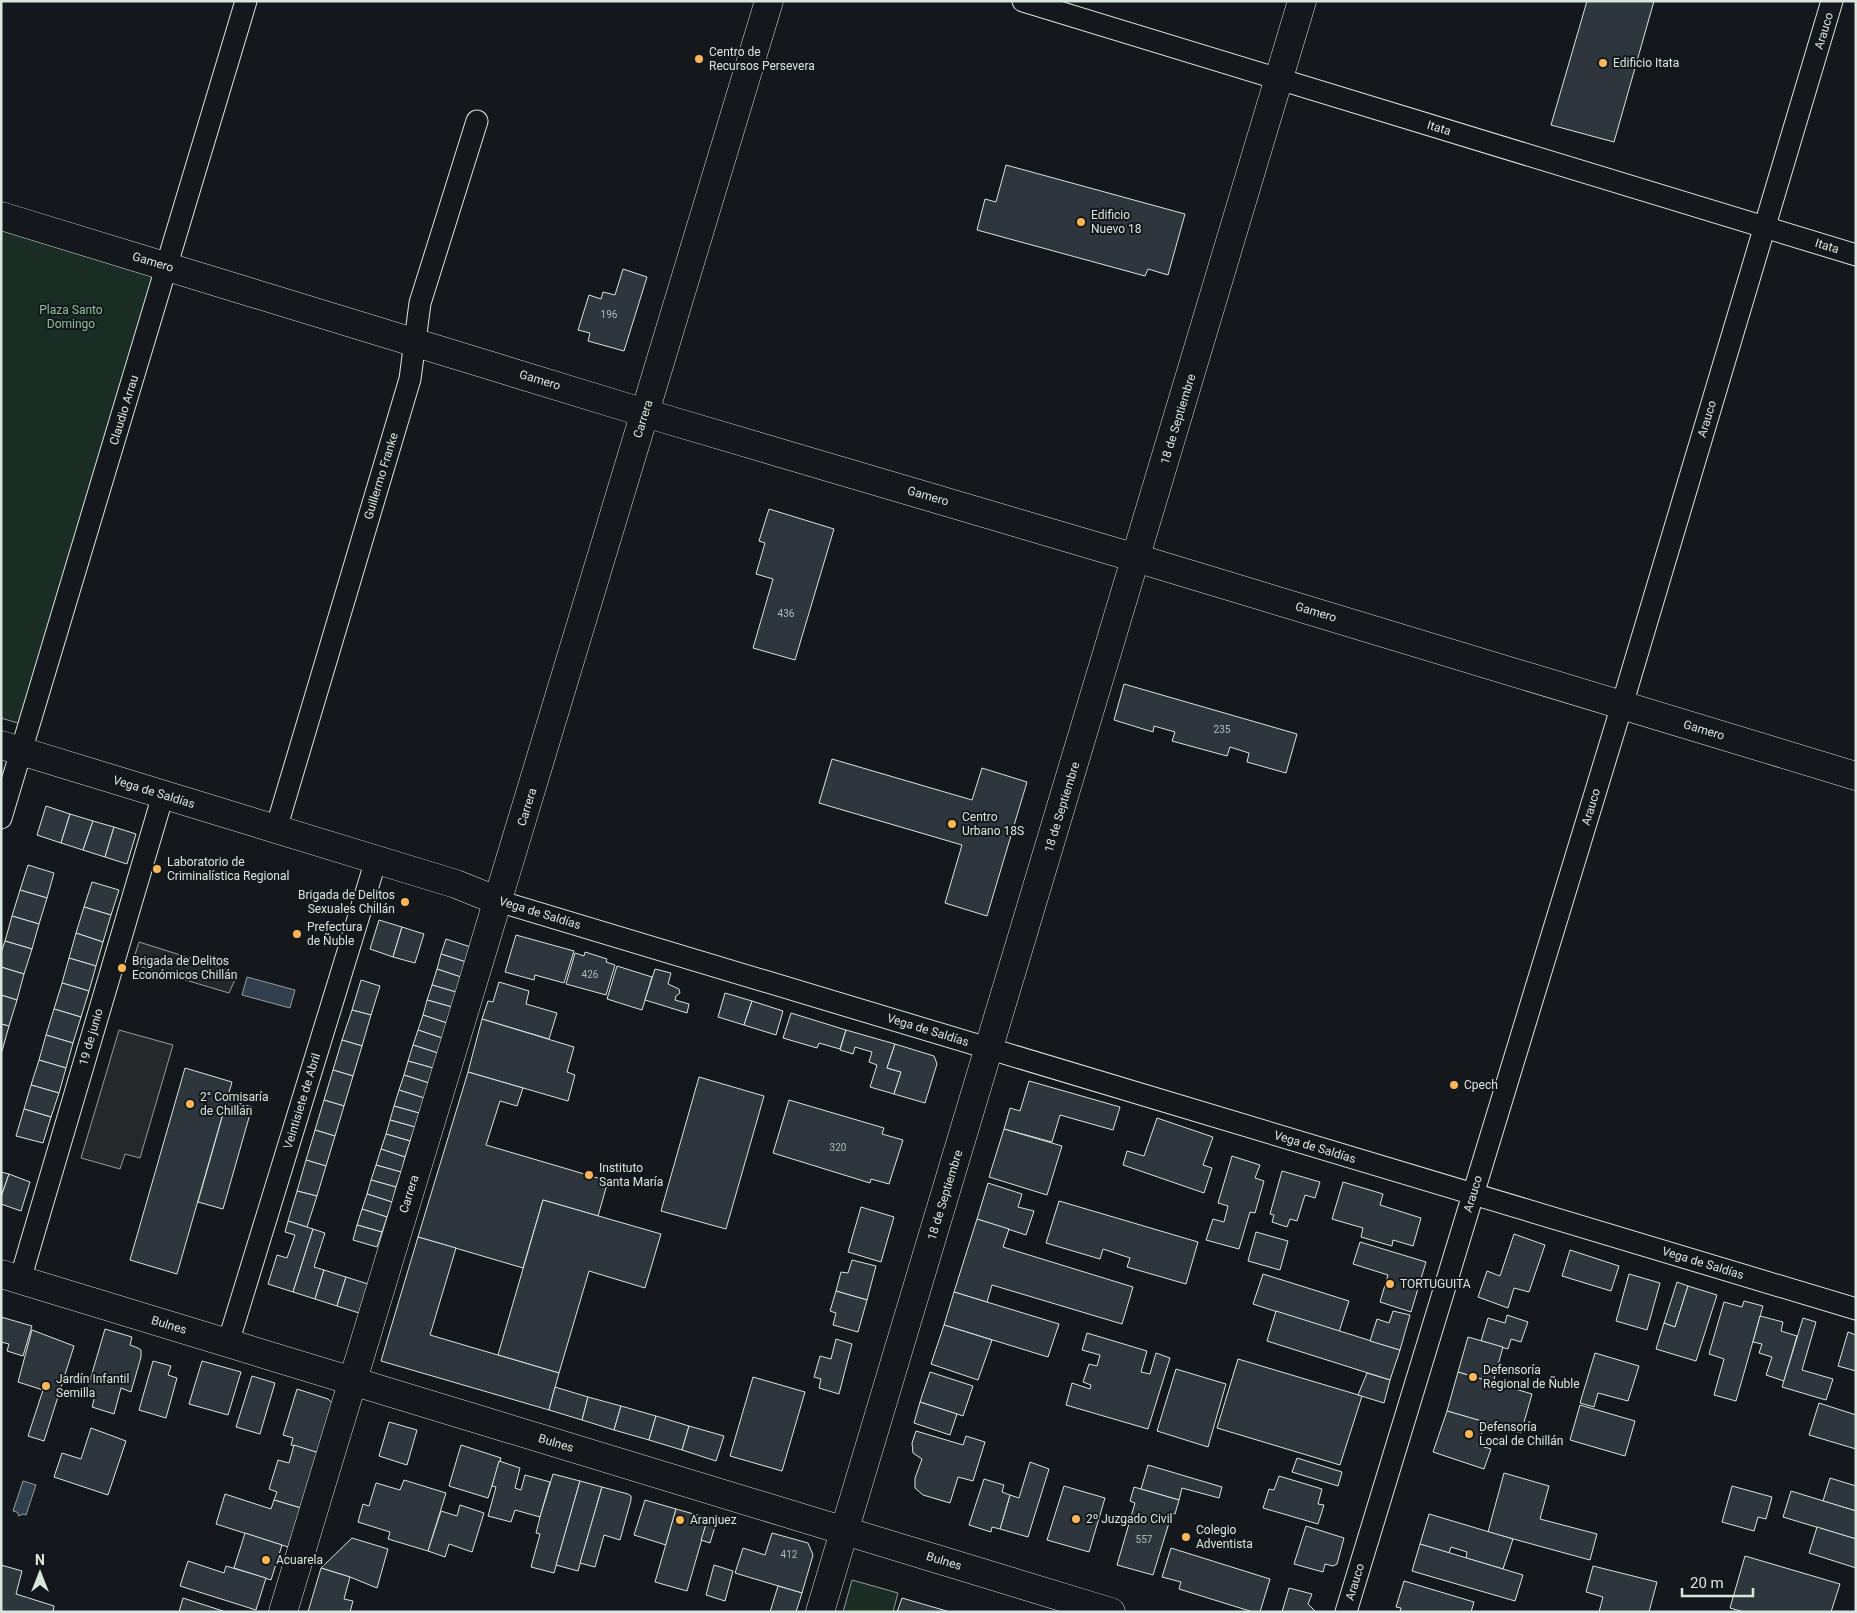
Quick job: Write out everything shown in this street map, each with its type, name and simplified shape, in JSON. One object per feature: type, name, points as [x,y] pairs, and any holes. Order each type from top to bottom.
[{"type":"street","name":"Claudio Arrau","points":[[1,818],[11,749],[167,266],[246,1]]},
{"type":"street","name":"Carrera","points":[[283,1612],[769,1]]},
{"type":"street","name":"Itata","points":[[1023,1],[1856,255]]},
{"type":"street","name":"18 de Septiembre","points":[[820,1612],[1302,1]]},
{"type":"street","name":"Arauco","points":[[1346,1612],[1622,705],[1832,1]]},
{"type":"street","name":"Guillermo Franke","points":[[276,829],[410,379],[420,303],[477,121]]},
{"type":"street","name":"Gamero","points":[[1,216],[645,413],[1136,558],[1856,776]]},
{"type":"street","name":"Vega de Saldías","points":[[11,749],[469,888],[498,901],[1856,1309]]},
{"type":"street","name":"19 de junio","points":[[10,1277],[163,795]]},
{"type":"street","name":"Veintisiete de Abril","points":[[228,1343],[376,860]]},
{"type":"street","name":"Bulnes","points":[[10,1277],[1111,1612]]},
{"type":"green space","name":"Plaza Santo Domingo","points":[[1,224],[157,270],[21,724],[1,718]]},
{"type":"green space","points":[[852,1580],[898,1593],[893,1612],[843,1612]]},
{"type":"shaded area","points":[[139,942],[238,973],[229,993],[132,964]]},
{"type":"shaded area","points":[[119,1030],[173,1045],[140,1158],[125,1154],[120,1169],[81,1158]]},
{"type":"water","points":[[247,977],[295,990],[290,1008],[242,995]]},
{"type":"water","points":[[23,1481],[36,1485],[26,1515],[19,1516],[17,1512],[13,1511]]},
{"type":"building","name":"Edificio Itata","points":[[1587,1],[1654,1],[1614,142],[1551,125]]},
{"type":"building","name":"Edificio Nuevo 18","points":[[1006,165],[1185,214],[1168,275],[1148,269],[1145,276],[977,230],[985,199],[996,202]]},
{"type":"building","points":[[623,269],[647,277],[624,351],[588,341],[590,333],[578,330],[589,295],[601,299],[603,292],[615,295]]},
{"type":"building","points":[[769,509],[834,529],[795,660],[753,648],[773,579],[756,574],[765,543],[759,541]]},
{"type":"building","points":[[1124,684],[1297,734],[1286,773],[1247,762],[1249,753],[1230,747],[1227,756],[1172,741],[1175,732],[1154,726],[1153,732],[1114,720]]},
{"type":"building","name":"Centro Urbano 18S","points":[[832,759],[972,800],[982,768],[1027,782],[987,916],[945,903],[962,845],[819,803]]},
{"type":"building","points":[[46,806],[70,814],[61,843],[37,835]]},
{"type":"building","points":[[70,814],[93,821],[83,850],[61,843]]},
{"type":"building","points":[[93,821],[114,827],[105,857],[83,850]]},
{"type":"building","points":[[114,827],[136,834],[127,864],[105,857]]},
{"type":"building","points":[[28,865],[54,873],[47,898],[20,890]]},
{"type":"building","points":[[92,882],[119,890],[111,915],[84,907]]},
{"type":"building","points":[[20,890],[47,898],[39,924],[12,916]]},
{"type":"building","points":[[84,907],[111,915],[103,942],[76,933]]},
{"type":"building","points":[[12,916],[39,924],[32,949],[5,941]]},
{"type":"building","points":[[379,920],[402,927],[393,957],[370,949]]},
{"type":"building","points":[[402,927],[424,934],[415,963],[393,957]]},
{"type":"building","points":[[76,933],[103,942],[96,966],[69,958]]},
{"type":"building","points":[[516,935],[574,951],[564,983],[535,975],[534,980],[505,972]]},
{"type":"building","points":[[446,939],[471,947],[466,962],[441,954]]},
{"type":"building","points":[[5,941],[32,949],[24,974],[1,967],[1,953]]},
{"type":"building","points":[[585,952],[607,959],[606,962],[615,965],[606,995],[566,984],[575,953],[584,956]]},
{"type":"building","points":[[441,954],[466,962],[461,977],[437,969]]},
{"type":"building","points":[[69,958],[96,966],[89,991],[62,983]]},
{"type":"building","points":[[617,966],[652,977],[642,1010],[607,999]]},
{"type":"building","points":[[1,967],[24,974],[17,1000],[1,995]]},
{"type":"building","points":[[437,969],[461,977],[456,992],[432,985]]},
{"type":"building","points":[[655,969],[671,973],[668,984],[679,989],[680,993],[676,996],[675,1000],[689,1004],[687,1013],[645,1000]]},
{"type":"building","points":[[361,980],[380,986],[371,1015],[352,1010]]},
{"type":"building","points":[[499,982],[529,991],[526,1004],[557,1013],[549,1039],[482,1019],[488,1001],[493,1002]]},
{"type":"building","points":[[62,983],[89,991],[81,1017],[54,1009]]},
{"type":"building","points":[[432,985],[456,992],[452,1007],[427,1000]]},
{"type":"building","points":[[725,993],[752,1001],[744,1025],[718,1017]]},
{"type":"building","points":[[1,995],[17,1000],[9,1026],[1,1024]]},
{"type":"building","points":[[427,1000],[452,1007],[447,1023],[423,1015]]},
{"type":"building","points":[[752,1001],[783,1011],[776,1035],[744,1025]]},
{"type":"building","points":[[54,1009],[81,1017],[73,1043],[46,1035]]},
{"type":"building","points":[[352,1010],[371,1015],[362,1046],[342,1040]]},
{"type":"building","points":[[791,1013],[846,1030],[840,1049],[819,1043],[817,1048],[783,1038]]},
{"type":"building","points":[[423,1015],[447,1023],[442,1038],[418,1030]]},
{"type":"building","points":[[482,1019],[574,1047],[567,1072],[575,1075],[568,1101],[468,1072]]},
{"type":"building","points":[[1,1024],[9,1026],[2,1051],[1,1051]]},
{"type":"building","points":[[418,1030],[442,1038],[438,1053],[413,1045]]},
{"type":"building","points":[[846,1030],[895,1044],[887,1068],[901,1072],[894,1094],[870,1087],[877,1065],[869,1062],[872,1052],[855,1047],[853,1054],[840,1050]]},
{"type":"building","points":[[46,1035],[73,1043],[66,1068],[39,1060]]},
{"type":"building","points":[[342,1040],[362,1046],[353,1076],[333,1070]]},
{"type":"building","points":[[895,1044],[934,1056],[937,1064],[925,1103],[894,1094],[901,1072],[887,1068]]},
{"type":"building","points":[[413,1045],[438,1053],[433,1068],[408,1061]]},
{"type":"building","points":[[39,1060],[66,1068],[59,1093],[31,1085]]},
{"type":"building","points":[[408,1061],[433,1068],[429,1083],[404,1075]]},
{"type":"building","points":[[185,1068],[232,1082],[177,1274],[130,1260]]},
{"type":"building","points":[[333,1070],[353,1076],[344,1106],[324,1100]]},
{"type":"building","points":[[468,1072],[523,1088],[517,1106],[500,1101],[486,1145],[608,1181],[598,1216],[543,1200],[523,1268],[418,1237]]},
{"type":"building","points":[[404,1075],[429,1083],[424,1098],[399,1090]]},
{"type":"building","points":[[699,1077],[764,1096],[726,1229],[661,1211]]},
{"type":"building","points":[[1029,1081],[1120,1107],[1113,1130],[1060,1115],[1052,1142],[1004,1129],[1010,1108],[1020,1111]]},
{"type":"building","points":[[31,1085],[59,1093],[51,1117],[24,1109]]},
{"type":"building","points":[[399,1090],[424,1098],[419,1113],[394,1106]]},
{"type":"building","points":[[227,1100],[252,1107],[223,1209],[198,1202]]},
{"type":"building","points":[[324,1100],[344,1106],[335,1136],[315,1130]]},
{"type":"building","points":[[789,1100],[884,1128],[882,1134],[903,1140],[889,1184],[871,1179],[870,1183],[773,1153]]},
{"type":"building","points":[[394,1106],[419,1113],[415,1127],[390,1120]]},
{"type":"building","points":[[24,1109],[51,1117],[43,1143],[16,1136]]},
{"type":"building","points":[[1157,1118],[1213,1137],[1203,1165],[1212,1168],[1204,1193],[1123,1165],[1127,1151],[1144,1156]]},
{"type":"building","points":[[390,1120],[415,1127],[410,1141],[386,1134]]},
{"type":"building","points":[[1004,1129],[1062,1146],[1047,1195],[989,1177]]},
{"type":"building","points":[[315,1130],[335,1136],[326,1166],[306,1160]]},
{"type":"building","points":[[386,1134],[410,1141],[405,1157],[381,1149]]},
{"type":"building","points":[[381,1149],[405,1157],[401,1172],[376,1165]]},
{"type":"building","points":[[1232,1156],[1260,1165],[1255,1178],[1264,1181],[1255,1213],[1250,1212],[1239,1249],[1206,1240],[1213,1219],[1224,1222],[1228,1206],[1218,1203]]},
{"type":"building","points":[[306,1160],[326,1166],[317,1196],[297,1191]]},
{"type":"building","points":[[376,1165],[401,1172],[396,1187],[371,1180]]},
{"type":"building","points":[[1282,1171],[1320,1182],[1315,1198],[1305,1195],[1297,1221],[1290,1219],[1287,1227],[1272,1222],[1274,1215],[1270,1214]]},
{"type":"building","points":[[1,1172],[9,1174],[1,1197]]},
{"type":"building","points":[[9,1174],[30,1182],[21,1211],[1,1204],[1,1197]]},
{"type":"building","points":[[371,1180],[396,1187],[392,1202],[367,1194]]},
{"type":"building","points":[[1343,1182],[1383,1194],[1380,1205],[1421,1218],[1413,1246],[1393,1240],[1392,1246],[1361,1237],[1363,1228],[1332,1219]]},
{"type":"building","points":[[988,1183],[1022,1194],[1018,1207],[1034,1211],[1026,1235],[977,1219]]},
{"type":"building","points":[[297,1191],[317,1196],[307,1227],[288,1221]]},
{"type":"building","points":[[367,1194],[392,1202],[387,1217],[362,1209]]},
{"type":"building","points":[[543,1200],[661,1234],[645,1288],[589,1271],[559,1373],[498,1355]]},
{"type":"building","points":[[1059,1201],[1198,1242],[1186,1284],[1127,1267],[1130,1258],[1103,1249],[1100,1259],[1046,1243]]},
{"type":"building","points":[[861,1207],[894,1217],[881,1262],[848,1252]]},
{"type":"building","points":[[362,1209],[387,1217],[382,1232],[357,1225]]},
{"type":"building","points":[[977,1219],[1009,1229],[1003,1247],[1133,1287],[1122,1324],[992,1285],[987,1302],[954,1292]]},
{"type":"building","points":[[288,1221],[313,1229],[293,1292],[268,1284],[277,1255],[287,1258],[295,1235],[285,1232]]},
{"type":"building","points":[[357,1225],[382,1232],[377,1247],[353,1240]]},
{"type":"building","points":[[313,1229],[325,1233],[314,1267],[324,1270],[315,1299],[293,1292]]},
{"type":"building","points":[[1256,1232],[1288,1241],[1280,1270],[1248,1261]]},
{"type":"building","points":[[1514,1234],[1545,1245],[1529,1292],[1514,1288],[1508,1308],[1478,1297],[1487,1271],[1500,1276]]},
{"type":"building","points":[[418,1237],[456,1248],[430,1335],[559,1373],[549,1410],[381,1361]]},
{"type":"building","points":[[1360,1242],[1426,1262],[1411,1312],[1380,1302],[1388,1275],[1353,1264]]},
{"type":"building","points":[[1570,1250],[1619,1266],[1611,1291],[1562,1276]]},
{"type":"building","points":[[852,1260],[876,1266],[867,1300],[836,1291],[841,1272],[848,1273]]},
{"type":"building","points":[[324,1270],[346,1277],[337,1306],[315,1299]]},
{"type":"building","points":[[1263,1274],[1349,1301],[1339,1332],[1253,1304]]},
{"type":"building","points":[[1629,1274],[1660,1283],[1647,1330],[1616,1321]]},
{"type":"building","points":[[346,1277],[368,1284],[359,1313],[337,1306]]},
{"type":"building","points":[[1677,1282],[1688,1286],[1675,1327],[1664,1323]]},
{"type":"building","points":[[1688,1286],[1717,1295],[1696,1361],[1656,1349],[1664,1323],[1675,1327]]},
{"type":"building","points":[[836,1291],[867,1300],[858,1332],[833,1325],[836,1313],[830,1311]]},
{"type":"building","points":[[954,1292],[1059,1324],[1048,1357],[944,1325]]},
{"type":"building","points":[[1744,1301],[1763,1306],[1736,1401],[1714,1395],[1724,1359],[1709,1354],[1724,1302],[1742,1307]]},
{"type":"building","points":[[1276,1311],[1400,1350],[1390,1380],[1267,1341]]},
{"type":"building","points":[[1393,1311],[1410,1315],[1400,1350],[1370,1341],[1377,1319],[1389,1323]]},
{"type":"building","points":[[1507,1315],[1528,1322],[1521,1342],[1511,1339],[1508,1349],[1481,1341],[1488,1318],[1505,1323]]},
{"type":"building","points":[[1760,1316],[1783,1322],[1781,1331],[1797,1336],[1784,1381],[1766,1375],[1772,1357],[1759,1353],[1762,1344],[1753,1342]]},
{"type":"building","points":[[1,1317],[32,1326],[23,1356],[7,1351],[9,1344],[1,1342]]},
{"type":"building","points":[[1803,1318],[1816,1322],[1802,1370],[1833,1379],[1826,1400],[1782,1387]]},
{"type":"building","points":[[944,1325],[992,1340],[978,1380],[931,1364]]},
{"type":"building","points":[[105,1329],[132,1337],[130,1345],[141,1350],[141,1357],[131,1392],[121,1388],[114,1414],[92,1407],[95,1396],[86,1394]]},
{"type":"building","name":"Jardín Infantil Semilla","points":[[32,1330],[74,1346],[44,1441],[28,1436],[43,1390],[18,1382]]},
{"type":"building","points":[[1848,1332],[1856,1335],[1856,1371],[1838,1366]]},
{"type":"building","points":[[1087,1333],[1147,1351],[1141,1372],[1150,1374],[1156,1353],[1170,1358],[1148,1429],[1066,1405],[1072,1383],[1090,1389],[1091,1385],[1083,1382],[1089,1364],[1097,1366],[1100,1355],[1082,1350]]},
{"type":"building","points":[[1468,1337],[1503,1347],[1493,1383],[1458,1372]]},
{"type":"building","points":[[836,1339],[852,1344],[839,1394],[819,1388],[821,1379],[814,1377],[820,1356],[831,1359]]},
{"type":"building","points":[[1595,1353],[1639,1366],[1628,1401],[1598,1393],[1594,1407],[1580,1403]]},
{"type":"building","points":[[1238,1359],[1362,1396],[1340,1465],[1217,1428]]},
{"type":"building","points":[[153,1361],[171,1366],[168,1375],[177,1378],[166,1418],[139,1410]]},
{"type":"building","points":[[202,1361],[241,1372],[228,1415],[189,1404]]},
{"type":"building","points":[[1176,1369],[1226,1384],[1208,1447],[1157,1431]]},
{"type":"building","points":[[930,1372],[973,1386],[963,1416],[920,1402]]},
{"type":"building","points":[[1458,1372],[1532,1394],[1521,1433],[1447,1411]]},
{"type":"building","points":[[1367,1373],[1390,1380],[1384,1403],[1358,1395]]},
{"type":"building","points":[[252,1376],[275,1383],[260,1434],[236,1427]]},
{"type":"building","points":[[753,1377],[805,1392],[782,1471],[730,1456]]},
{"type":"building","points":[[555,1387],[588,1397],[582,1420],[549,1410]]},
{"type":"building","points":[[297,1389],[328,1399],[334,1405],[319,1453],[291,1445],[293,1438],[283,1435]]},
{"type":"building","points":[[588,1397],[621,1406],[614,1430],[582,1420]]},
{"type":"building","points":[[920,1402],[957,1414],[950,1435],[914,1423]]},
{"type":"building","points":[[1819,1403],[1856,1415],[1856,1449],[1809,1435]]},
{"type":"building","points":[[1580,1405],[1635,1421],[1625,1456],[1570,1440]]},
{"type":"building","points":[[621,1406],[656,1416],[649,1440],[614,1430]]},
{"type":"building","points":[[1447,1411],[1485,1422],[1478,1445],[1491,1449],[1484,1469],[1433,1452]]},
{"type":"building","points":[[656,1416],[689,1426],[682,1450],[649,1440]]},
{"type":"building","points":[[389,1422],[417,1430],[407,1465],[379,1456]]},
{"type":"building","points":[[689,1426],[724,1436],[716,1461],[682,1450]]},
{"type":"building","points":[[91,1428],[126,1441],[108,1495],[54,1477],[62,1453],[81,1459]]},
{"type":"building","points":[[916,1431],[963,1445],[966,1436],[985,1442],[973,1481],[958,1477],[950,1503],[923,1495],[915,1488],[915,1478],[922,1459],[913,1453],[912,1443]]},
{"type":"building","points":[[294,1445],[319,1453],[301,1508],[274,1500],[277,1492],[269,1489],[278,1460],[289,1463]]},
{"type":"building","points":[[461,1445],[501,1458],[488,1498],[449,1486]]},
{"type":"building","points":[[1297,1458],[1342,1472],[1338,1486],[1292,1472]]},
{"type":"building","points":[[499,1461],[520,1468],[515,1488],[521,1490],[525,1475],[550,1482],[540,1517],[515,1510],[511,1522],[488,1516],[496,1487],[492,1486]]},
{"type":"building","points":[[1030,1462],[1049,1469],[1028,1537],[1000,1529],[1010,1495],[1019,1498]]},
{"type":"building","points":[[1148,1465],[1222,1487],[1219,1498],[1182,1488],[1179,1500],[1141,1489]]},
{"type":"building","points":[[1504,1473],[1549,1486],[1540,1519],[1597,1534],[1590,1560],[1488,1532]]},
{"type":"building","points":[[553,1474],[580,1481],[554,1573],[531,1567],[540,1534],[536,1533]]},
{"type":"building","points":[[1279,1476],[1322,1489],[1318,1504],[1324,1505],[1318,1524],[1263,1508],[1269,1489],[1274,1490]]},
{"type":"building","points":[[1830,1478],[1856,1486],[1856,1511],[1823,1501]]},
{"type":"building","points":[[984,1479],[1004,1485],[1002,1492],[1010,1495],[1000,1529],[992,1527],[991,1532],[969,1525]]},
{"type":"building","points":[[404,1480],[446,1493],[428,1551],[388,1539],[390,1532],[358,1522],[363,1504],[369,1506],[376,1483],[400,1490]]},
{"type":"building","points":[[580,1481],[602,1487],[578,1571],[556,1565]]},
{"type":"building","name":"2º Juzgado Civil","points":[[1064,1486],[1105,1498],[1089,1552],[1047,1540]]},
{"type":"building","points":[[1732,1486],[1772,1497],[1766,1519],[1758,1517],[1754,1531],[1722,1522]]},
{"type":"building","points":[[602,1487],[628,1494],[631,1496],[631,1500],[620,1540],[604,1535],[595,1567],[580,1563]]},
{"type":"building","points":[[1134,1487],[1179,1500],[1175,1514],[1172,1513],[1153,1575],[1117,1565],[1135,1503],[1130,1501]]},
{"type":"building","points":[[1791,1491],[1856,1511],[1856,1539],[1783,1517]]},
{"type":"building","points":[[225,1494],[271,1509],[274,1500],[301,1508],[288,1547],[216,1524]]},
{"type":"building","points":[[645,1500],[676,1509],[666,1545],[634,1535]]},
{"type":"building","points":[[460,1505],[484,1513],[472,1552],[449,1544],[445,1557],[428,1551],[441,1511],[457,1516]]},
{"type":"building","points":[[676,1509],[708,1518],[687,1591],[655,1582]]},
{"type":"building","points":[[1429,1514],[1513,1539],[1503,1569],[1466,1558],[1467,1552],[1451,1547],[1449,1553],[1420,1544]]},
{"type":"building","points":[[708,1518],[717,1520],[710,1543],[701,1540]]},
{"type":"building","points":[[1306,1526],[1344,1538],[1337,1564],[1333,1566],[1325,1564],[1323,1572],[1294,1564]]},
{"type":"building","points":[[1817,1527],[1856,1539],[1856,1568],[1809,1553]]},
{"type":"building","points":[[245,1533],[282,1545],[271,1580],[234,1568]]},
{"type":"building","points":[[772,1533],[808,1543],[813,1555],[802,1593],[735,1573],[743,1548],[765,1555]]},
{"type":"building","points":[[352,1538],[388,1549],[377,1588],[321,1568]]},
{"type":"building","points":[[1420,1544],[1523,1575],[1515,1601],[1412,1571]]},
{"type":"building","points":[[1171,1548],[1270,1579],[1260,1612],[1253,1612],[1179,1589],[1181,1582],[1162,1577]]},
{"type":"building","points":[[1745,1556],[1840,1584],[1831,1612],[1744,1612],[1730,1608]]},
{"type":"building","points":[[188,1561],[224,1573],[226,1566],[266,1578],[256,1610],[180,1586]]},
{"type":"building","points":[[1,1565],[22,1571],[16,1594],[54,1606],[53,1612],[1,1612]]},
{"type":"building","points":[[714,1565],[733,1571],[725,1601],[706,1595]]},
{"type":"building","points":[[1593,1566],[1657,1582],[1649,1612],[1599,1612],[1603,1597],[1586,1592]]},
{"type":"building","points":[[321,1568],[350,1577],[344,1599],[353,1601],[350,1612],[308,1612]]},
{"type":"building","points":[[1404,1581],[1474,1602],[1471,1612],[1400,1612],[1401,1608],[1396,1607]]},
{"type":"building","points":[[778,1586],[802,1593],[796,1612],[770,1612]]},
{"type":"building","points":[[1289,1588],[1312,1594],[1308,1604],[1316,1612],[1282,1612]]},
{"type":"building","points":[[183,1598],[226,1612],[179,1612]]},
{"type":"building","points":[[902,1598],[950,1612],[897,1612]]},
{"type":"place","name":"Centro de Recursos Persevera","points":[[699,59]]},
{"type":"place","name":"Edificio Itata","points":[[1603,63]]},
{"type":"place","name":"Edificio Nuevo 18","points":[[1081,222]]},
{"type":"place","name":"Centro Urbano 18S","points":[[952,824]]},
{"type":"place","name":"Laboratorio de Criminalística Regional","points":[[157,869]]},
{"type":"place","name":"Brigada de Delitos Sexuales Chillán","points":[[405,902]]},
{"type":"place","name":"Prefectura de Ñuble","points":[[297,934]]},
{"type":"place","name":"Brigada de Delitos Económicos Chillán","points":[[122,968]]},
{"type":"place","name":"Cpech","points":[[1454,1085]]},
{"type":"place","name":"2° Comisaría de Chillán","points":[[190,1104]]},
{"type":"place","name":"Instituto Santa María","points":[[589,1175]]},
{"type":"place","name":"TORTUGUITA","points":[[1390,1284]]},
{"type":"place","name":"Defensoría Regional de Ñuble","points":[[1473,1377]]},
{"type":"place","name":"Jardín Infantil Semilla","points":[[46,1386]]},
{"type":"place","name":"Defensoría Local de Chillán","points":[[1469,1434]]},
{"type":"place","name":"2º Juzgado Civil","points":[[1076,1519]]},
{"type":"place","name":"Aranjuez","points":[[680,1520]]},
{"type":"place","name":"Colegio Adventista","points":[[1186,1537]]},
{"type":"place","name":"Acuarela","points":[[266,1560]]}]
